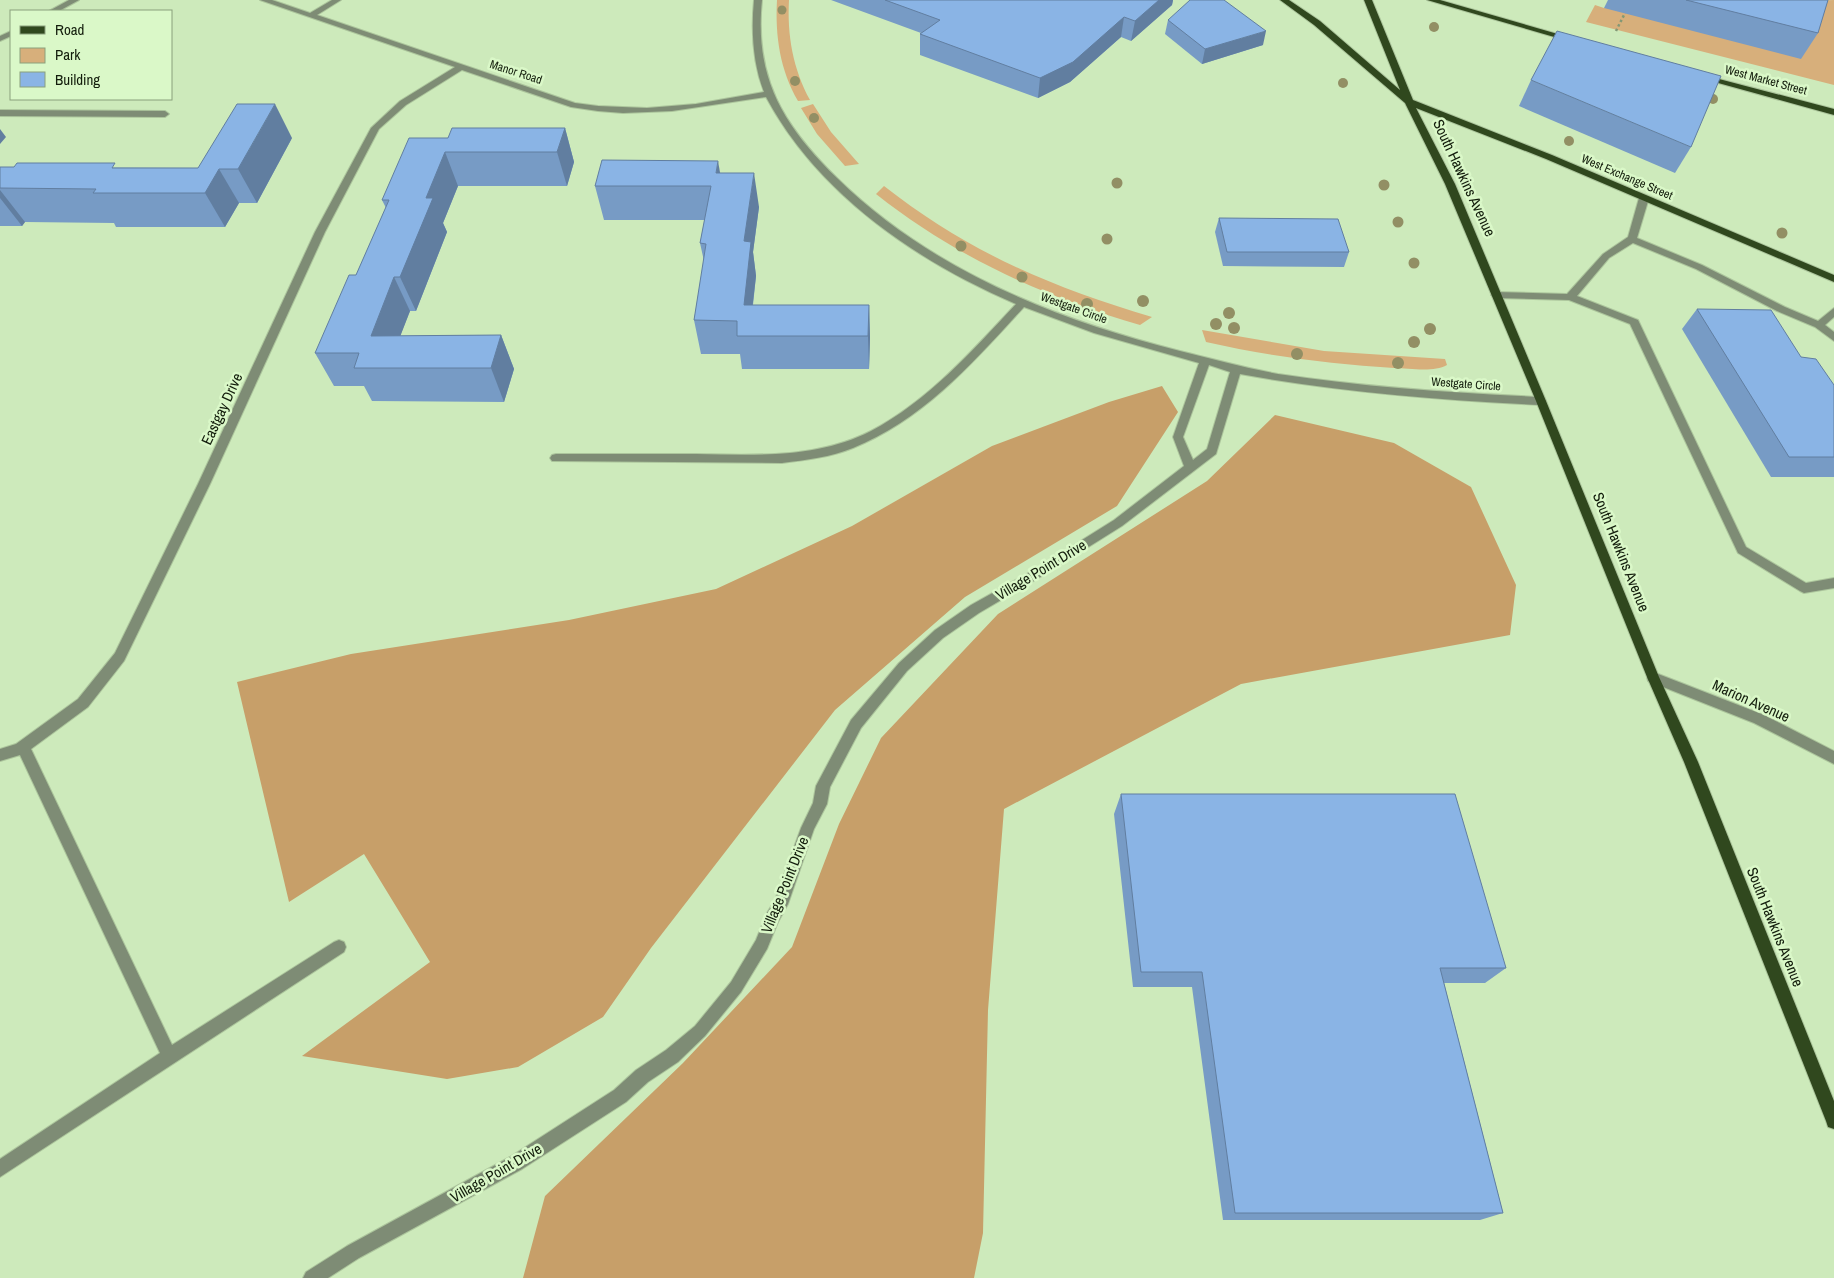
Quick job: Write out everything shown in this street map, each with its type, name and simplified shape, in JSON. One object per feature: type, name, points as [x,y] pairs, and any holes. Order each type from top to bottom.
[{"type":"main road","points":[[1284,0],[1317,22],[1409,102]]},
{"type":"main road","name":"South Hawkins Avenue","points":[[1368,0],[1409,102],[1450,184],[1541,401],[1654,677],[1691,762],[1834,1121]]},
{"type":"main road","points":[[1431,0],[1579,42]]},
{"type":"main road","name":"West Market Street","points":[[1690,72],[1834,112]]},
{"type":"main road","name":"West Exchange Street","points":[[1409,102],[1549,157],[1834,279]]},
{"type":"street","points":[[55,10],[75,0]]},
{"type":"street","name":"Manor Road","points":[[264,0],[574,105],[597,110],[657,111],[705,106],[769,94]]},
{"type":"street","points":[[310,16],[337,0]]},
{"type":"street","name":"Westgate Circle","points":[[758,0],[756,16],[758,47],[769,94],[806,150],[837,186],[865,210],[899,236],[944,264],[1022,303],[1085,327],[1236,370],[1296,380],[1454,397],[1541,401]]},
{"type":"street","name":"Eastgay Drive","points":[[0,756],[24,746],[83,703],[120,657],[204,484],[320,232],[375,128],[403,103],[461,67]]},
{"type":"street","points":[[0,113],[165,114]]},
{"type":"street","points":[[1570,297],[1606,256],[1632,239],[1644,198]]},
{"type":"street","points":[[1632,239],[1698,267],[1781,309],[1819,325],[1834,338]]},
{"type":"street","points":[[1496,295],[1570,297],[1634,322],[1742,550],[1804,588],[1834,583]]},
{"type":"street","points":[[556,458],[782,459],[817,454],[850,445],[905,415],[942,385],[976,353],[1022,303]]},
{"type":"street","points":[[1819,325],[1834,312]]},
{"type":"street","points":[[1190,466],[1178,438],[1205,361]]},
{"type":"street","name":"Village Point Drive","points":[[312,1278],[353,1252],[516,1163],[620,1096],[642,1076],[672,1056],[700,1031],[736,987],[762,944],[772,918],[781,904],[808,828],[820,804],[823,786],[856,724],[903,667],[939,634],[975,609],[1043,570],[1118,523],[1212,451],[1236,370]]},
{"type":"street","name":"Marion Avenue","points":[[1654,677],[1759,719],[1834,758]]},
{"type":"street","points":[[24,746],[169,1056]]},
{"type":"street","points":[[0,1169],[169,1056],[339,947]]},
{"type":"path","points":[[1616,31],[1625,13]]},
{"type":"green space","points":[[777,0],[789,0],[792,52],[799,76],[810,100],[798,101],[783,65],[778,40]]},
{"type":"green space","points":[[1834,0],[1834,85],[1586,22],[1595,5],[1604,8]]},
{"type":"green space","points":[[813,104],[831,132],[859,164],[845,166],[817,134],[801,108]]},
{"type":"green space","points":[[884,186],[915,209],[979,249],[1045,280],[1152,317],[1140,325],[1069,301],[1001,272],[937,237],[876,194]]},
{"type":"green space","points":[[1202,330],[1324,351],[1445,359],[1447,365],[1435,369],[1421,369],[1299,359],[1206,342]]},
{"type":"shaded area","points":[[1162,386],[1178,412],[1117,506],[965,597],[835,710],[651,948],[603,1017],[518,1067],[447,1079],[302,1056],[430,962],[364,854],[289,902],[237,682],[351,654],[569,620],[716,589],[852,526],[992,446],[1109,402]]},
{"type":"shaded area","points":[[1275,415],[1394,443],[1471,487],[1516,585],[1510,635],[1241,684],[1004,809],[988,1010],[983,1233],[974,1278],[523,1278],[545,1196],[683,1063],[792,947],[839,824],[881,738],[998,614],[1207,481]]},
{"type":"building","points":[[885,0],[1159,0],[1135,21],[1124,17],[1073,62],[1040,78],[920,34],[940,20]]},
{"type":"building","points":[[1190,0],[1224,0],[1266,31],[1205,49],[1168,20]]},
{"type":"building","points":[[1686,0],[1828,0],[1818,33]]},
{"type":"building","points":[[1557,31],[1721,76],[1691,147],[1531,80]]},
{"type":"building","points":[[237,104],[275,104],[238,169],[219,169],[205,193],[93,193],[96,189],[0,188],[0,167],[14,167],[17,163],[115,163],[112,168],[198,168]]},
{"type":"building","points":[[452,128],[565,128],[557,152],[445,152],[426,198],[433,198],[400,277],[394,277],[371,336],[501,335],[491,368],[354,368],[359,353],[315,353],[349,275],[356,275],[389,200],[382,200],[409,138],[448,138]]},
{"type":"building","points":[[602,160],[718,161],[716,173],[754,173],[744,241],[751,242],[744,305],[869,305],[868,336],[737,336],[737,321],[694,320],[706,244],[700,243],[711,186],[595,186]]},
{"type":"building","points":[[1219,218],[1338,219],[1349,252],[1227,252]]},
{"type":"building","points":[[1697,309],[1771,310],[1801,357],[1816,359],[1834,385],[1834,457],[1789,457]]},
{"type":"building","points":[[1121,794],[1455,794],[1506,968],[1440,968],[1503,1213],[1235,1213],[1202,972],[1141,972]]}]
